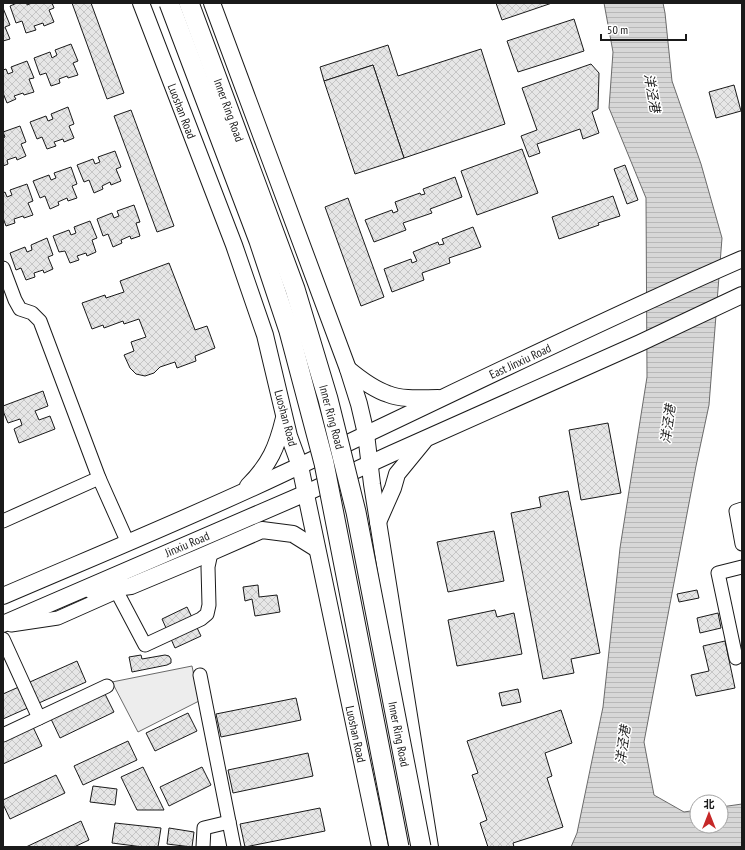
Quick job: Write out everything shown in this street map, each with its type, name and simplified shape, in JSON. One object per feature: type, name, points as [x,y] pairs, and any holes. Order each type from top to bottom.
[{"type":"highway","name":"Inner Ring Road","points":[[169,3],[259,241],[289,331],[324,463],[399,847]]},
{"type":"highway","name":"Inner Ring Road","points":[[189,3],[295,289],[328,399],[356,512],[421,847]]},
{"type":"main road","name":"Luoshan Road","points":[[141,3],[234,245],[265,336],[289,436],[300,466],[380,847]]},
{"type":"main road","points":[[212,3],[348,369],[359,404],[366,434],[378,522],[430,847]]},
{"type":"main road","name":"East Jinxiu Road","points":[[300,466],[642,303],[736,261]]},
{"type":"main road","points":[[370,464],[640,343],[737,297]]},
{"type":"main road","points":[[348,369],[361,380],[388,394],[408,397],[442,398]]},
{"type":"main road","points":[[243,492],[260,474],[271,457],[278,440],[284,416]]},
{"type":"main road","points":[[378,522],[393,488],[397,474],[426,438]]},
{"type":"main road","name":"Jinxiu Road","points":[[3,625],[370,464]]},
{"type":"main road","name":"Jinxiu Road","points":[[3,596],[128,543],[300,466]]},
{"type":"main road","points":[[72,594],[124,589],[262,530],[292,534],[317,549]]},
{"type":"lane","points":[[3,268],[20,309],[32,313],[40,320],[99,478],[128,543]]},
{"type":"lane","points":[[3,521],[99,478]]},
{"type":"lane","points":[[742,509],[736,511],[742,544]]},
{"type":"lane","points":[[3,625],[58,618],[124,589],[145,645],[201,619],[207,614],[209,605],[208,567],[211,553]]},
{"type":"lane","points":[[736,658],[718,574],[742,567]]},
{"type":"lane","points":[[3,639],[39,718]]},
{"type":"lane","points":[[200,675],[234,847]]},
{"type":"lane","points":[[3,735],[107,686]]},
{"type":"lane","points":[[203,847],[204,828],[229,822]]},
{"type":"shaded area","points":[[192,666],[199,701],[138,732],[112,682]]},
{"type":"water","name":"洋泾港","points":[[604,3],[663,3],[672,81],[701,164],[722,238],[709,405],[696,466],[644,742],[654,795],[684,812],[689,811],[689,834],[729,834],[729,806],[742,804],[742,847],[571,847],[577,833],[603,707],[620,548],[647,377],[646,198],[609,108],[613,52]]},
{"type":"building","points":[[17,3],[27,3],[27,5],[32,3],[52,3],[54,8],[49,10],[54,22],[44,26],[43,23],[34,26],[36,30],[26,33],[22,21],[16,23],[10,6]]},
{"type":"building","points":[[72,3],[91,3],[124,93],[107,99]]},
{"type":"building","points":[[496,3],[552,3],[502,20]]},
{"type":"building","points":[[3,8],[10,25],[5,27],[10,39],[3,41]]},
{"type":"building","points":[[574,19],[584,51],[518,72],[507,41]]},
{"type":"building","points":[[71,44],[78,61],[73,63],[78,75],[68,78],[67,76],[59,79],[60,83],[51,86],[46,73],[40,75],[34,58],[50,52],[52,58],[57,55],[55,50]]},
{"type":"building","points":[[388,45],[398,76],[481,49],[505,124],[404,158],[373,65],[324,81],[320,67]]},
{"type":"building","points":[[27,61],[34,78],[29,79],[34,92],[14,96],[16,99],[7,103],[3,93],[3,70],[6,69],[8,74],[13,72],[11,67]]},
{"type":"building","points":[[591,64],[599,73],[598,109],[592,112],[599,133],[583,139],[580,129],[537,144],[540,153],[529,157],[521,136],[537,130],[522,88]]},
{"type":"building","points":[[373,65],[404,158],[355,174],[324,81]]},
{"type":"building","points":[[734,85],[741,111],[716,118],[709,92]]},
{"type":"building","points":[[68,107],[74,124],[69,126],[74,138],[64,142],[63,139],[54,142],[56,146],[47,149],[42,137],[37,139],[30,122],[46,116],[48,121],[53,119],[51,114]]},
{"type":"building","points":[[131,110],[174,226],[157,232],[114,116]]},
{"type":"building","points":[[20,126],[26,142],[21,144],[26,156],[17,160],[16,157],[7,160],[8,164],[3,166],[3,138],[5,137],[3,132]]},
{"type":"building","points":[[522,149],[538,193],[477,215],[461,171]]},
{"type":"building","points":[[115,151],[121,167],[116,169],[121,181],[111,185],[110,182],[102,186],[103,189],[94,193],[89,180],[84,182],[77,165],[93,159],[95,164],[100,162],[98,157]]},
{"type":"building","points":[[625,165],[638,200],[627,204],[614,169]]},
{"type":"building","points":[[71,167],[77,184],[72,186],[77,198],[68,201],[67,198],[58,202],[59,205],[50,209],[45,196],[40,198],[33,181],[49,175],[51,180],[56,178],[54,173]]},
{"type":"building","points":[[455,177],[462,197],[430,209],[432,213],[403,223],[406,230],[374,242],[365,220],[392,210],[393,213],[398,211],[395,202],[420,193],[421,195],[425,194],[423,189]]},
{"type":"building","points":[[27,184],[33,201],[28,203],[33,215],[14,219],[15,223],[6,226],[3,218],[3,193],[5,192],[7,197],[12,195],[10,190]]},
{"type":"building","points":[[613,196],[620,216],[598,223],[599,225],[559,239],[552,217]]},
{"type":"building","points":[[348,198],[384,297],[361,306],[325,207]]},
{"type":"building","points":[[134,205],[140,222],[136,223],[140,236],[131,239],[130,236],[121,240],[122,243],[113,247],[108,234],[103,236],[97,219],[112,213],[114,218],[119,216],[117,211]]},
{"type":"building","points":[[90,221],[97,238],[92,240],[96,252],[87,256],[86,253],[77,256],[79,260],[70,263],[65,251],[59,252],[53,236],[69,230],[71,235],[76,233],[74,227]]},
{"type":"building","points":[[473,227],[481,247],[449,258],[450,263],[422,273],[424,280],[392,292],[384,269],[411,259],[412,263],[417,261],[413,252],[438,242],[439,245],[444,244],[442,239]]},
{"type":"building","points":[[47,238],[53,255],[48,257],[53,269],[44,273],[43,270],[34,273],[35,277],[26,280],[21,268],[16,270],[10,253],[25,247],[27,252],[32,250],[31,245]]},
{"type":"building","points":[[169,263],[195,330],[207,326],[215,348],[195,356],[196,361],[177,368],[175,362],[160,367],[154,373],[145,376],[136,374],[130,368],[124,355],[134,351],[131,342],[146,337],[139,319],[124,324],[123,321],[104,328],[103,325],[92,329],[82,303],[105,295],[106,298],[124,292],[120,281]]},
{"type":"building","points":[[43,391],[48,406],[35,411],[39,420],[50,416],[55,429],[19,443],[14,429],[22,425],[20,419],[8,423],[3,411],[3,406]]},
{"type":"building","points":[[608,423],[621,493],[581,500],[569,430]]},
{"type":"building","points":[[568,491],[600,653],[571,659],[574,673],[543,679],[511,513],[541,507],[539,497]]},
{"type":"building","points":[[494,531],[504,581],[448,592],[437,542]]},
{"type":"building","points":[[258,585],[259,597],[277,595],[280,612],[255,616],[252,599],[245,601],[243,587]]},
{"type":"building","points":[[697,590],[699,598],[679,602],[677,594]]},
{"type":"building","points":[[187,607],[201,636],[175,648],[162,619]]},
{"type":"building","points":[[495,610],[497,617],[514,613],[522,654],[457,666],[448,620]]},
{"type":"building","points":[[718,613],[721,628],[700,633],[697,618]]},
{"type":"building","points":[[725,641],[735,688],[696,696],[691,675],[709,671],[703,646]]},
{"type":"building","points":[[141,655],[142,659],[165,655],[169,656],[171,663],[132,672],[129,657]]},
{"type":"building","points":[[77,661],[86,682],[3,719],[3,694]]},
{"type":"building","points":[[518,689],[521,702],[502,706],[499,693]]},
{"type":"building","points":[[105,694],[114,712],[60,738],[51,719]]},
{"type":"building","points":[[296,698],[301,720],[221,737],[216,714]]},
{"type":"building","points":[[561,710],[572,743],[545,753],[552,776],[547,778],[563,827],[513,843],[514,847],[488,847],[480,823],[487,820],[472,775],[478,773],[467,741]]},
{"type":"building","points":[[188,713],[197,731],[155,751],[146,733]]},
{"type":"building","points":[[33,727],[42,746],[3,764],[3,741]]},
{"type":"building","points":[[128,741],[137,760],[83,785],[74,766]]},
{"type":"building","points":[[308,753],[313,776],[233,793],[228,770]]},
{"type":"building","points":[[143,767],[164,810],[137,810],[121,777]]},
{"type":"building","points":[[202,767],[211,785],[169,806],[160,787]]},
{"type":"building","points":[[56,775],[65,793],[10,819],[3,804],[3,800]]},
{"type":"building","points":[[93,786],[117,789],[115,805],[90,802]]},
{"type":"building","points":[[320,808],[325,831],[245,847],[240,824]]},
{"type":"building","points":[[81,821],[89,840],[74,847],[26,847]]},
{"type":"building","points":[[115,823],[161,828],[158,847],[143,847],[112,843]]},
{"type":"building","points":[[169,828],[194,832],[192,847],[167,844]]}]
